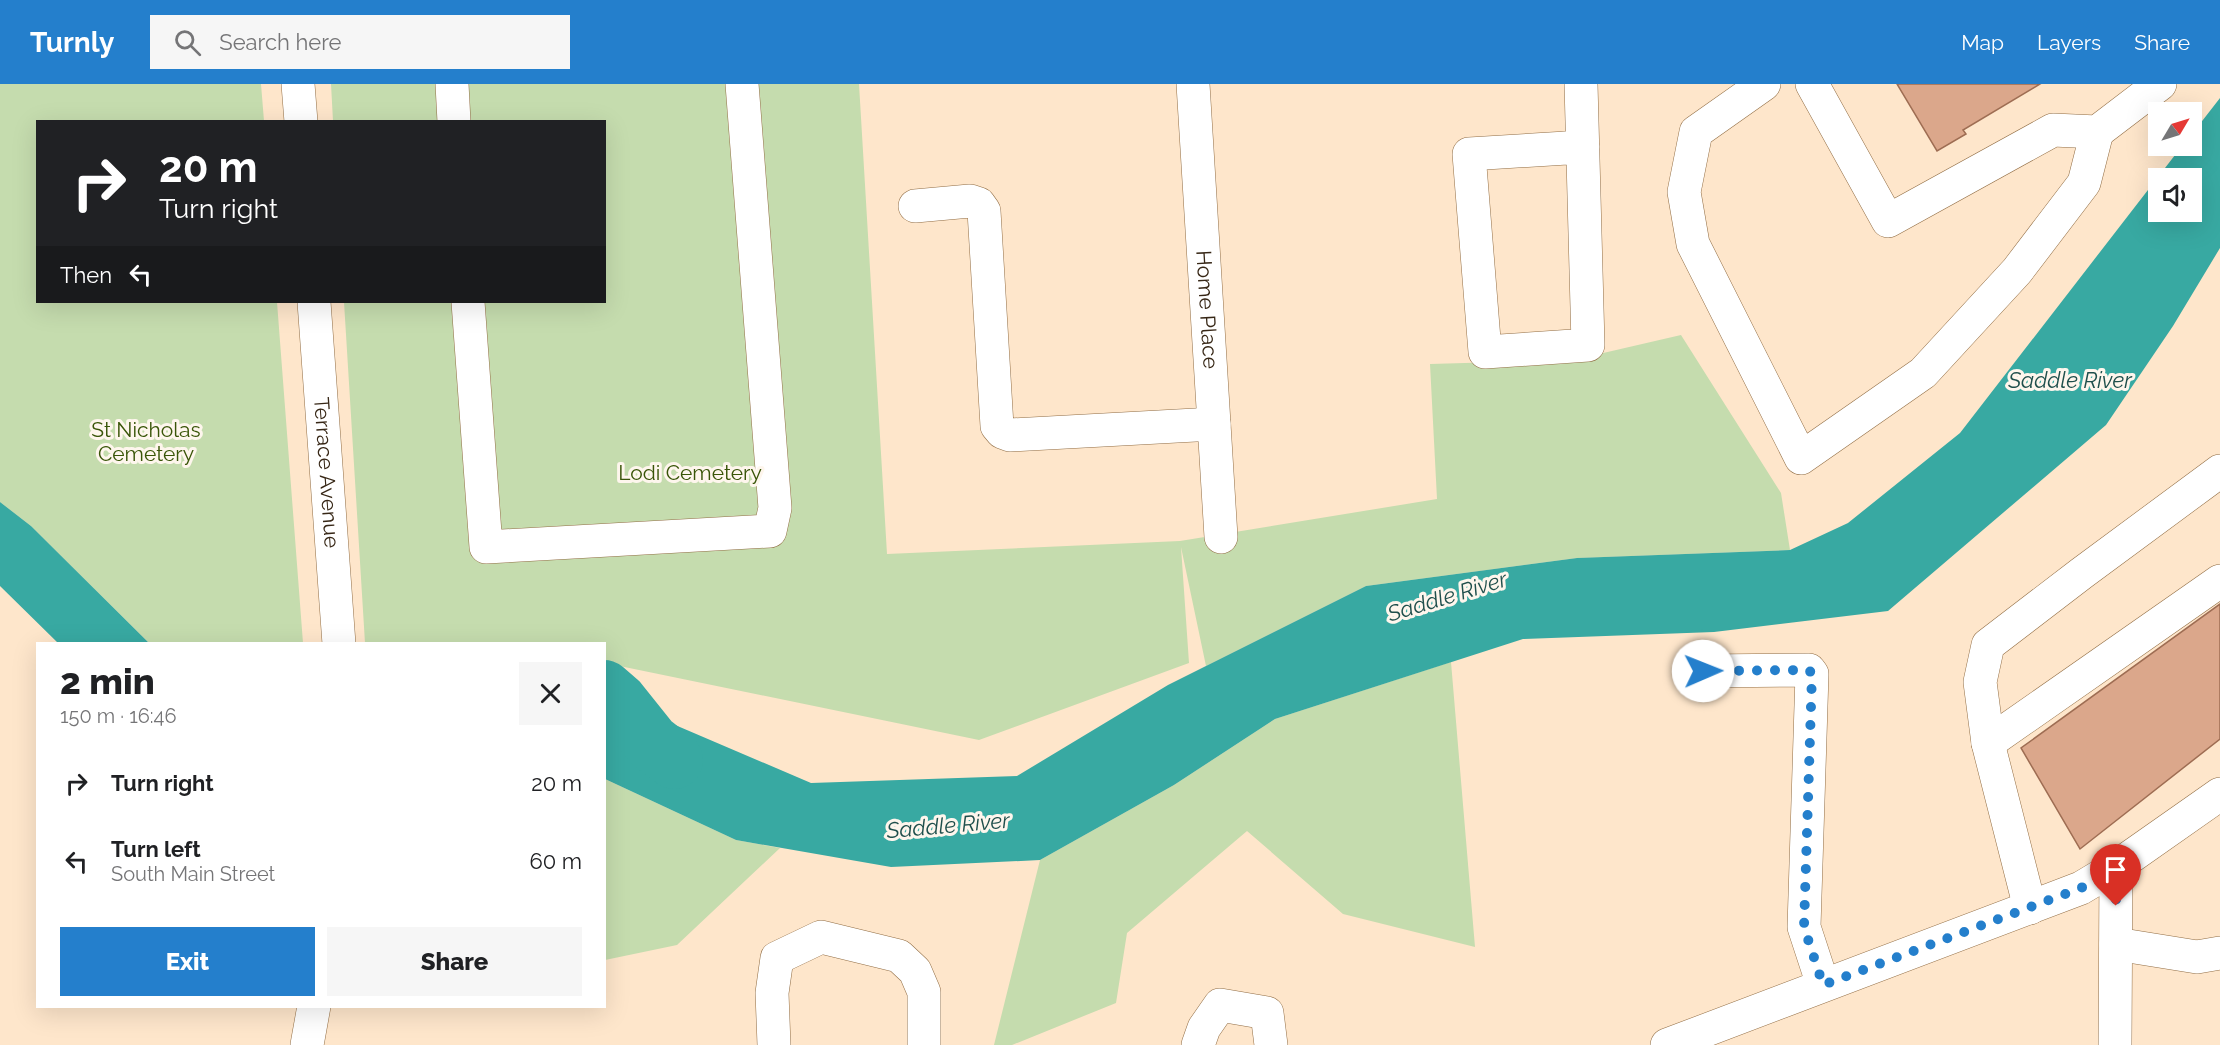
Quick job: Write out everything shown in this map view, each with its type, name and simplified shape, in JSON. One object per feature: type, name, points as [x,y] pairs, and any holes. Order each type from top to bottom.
[{"type":"street","points":[[298,84],[301,120]]},
{"type":"street","points":[[452,84],[454,120]]},
{"type":"street","points":[[468,303],[486,547],[770,531],[775,508],[742,84]]},
{"type":"street","name":"Home Place","points":[[1193,84],[1221,537]]},
{"type":"street","points":[[1581,84],[1583,147],[1588,345],[1485,352],[1469,154],[1583,147]]},
{"type":"street","points":[[1764,84],[1696,132],[1684,192],[1693,244],[1802,458],[1923,372],[2017,271],[2084,183],[2097,132],[2160,84]]},
{"type":"street","points":[[1812,84],[1888,222],[2053,130],[2097,132]]},
{"type":"street","points":[[915,206],[970,201],[979,204],[984,211],[997,426],[1002,432],[1010,435],[1214,424]]},
{"type":"street","name":"Terrace Avenue","points":[[314,303],[339,642]]},
{"type":"street","points":[[2030,908],[1988,743],[1980,682],[1988,645],[2220,471]]},
{"type":"street","points":[[1988,743],[2220,581]]},
{"type":"street","points":[[1703,671],[1809,670],[1812,674],[1804,927],[1823,985]]},
{"type":"street","points":[[1666,1045],[1733,1032],[1823,985],[2081,888],[2116,867],[2220,794]]},
{"type":"street","points":[[2115,1045],[2116,867]]},
{"type":"street","points":[[774,1045],[772,993],[777,958],[821,937],[899,956],[915,971],[924,992],[924,1045]]},
{"type":"street","points":[[2116,944],[2197,957],[2220,953]]},
{"type":"street","points":[[1198,1045],[1204,1028],[1220,1005],[1267,1013],[1271,1045]]},
{"type":"street","points":[[307,1045],[314,1008]]},
{"type":"green space","name":"St Nicholas Cemetery","points":[[0,84],[261,84],[264,120],[36,120],[36,303],[277,303],[303,642],[148,642],[31,526],[0,502]]},
{"type":"green space","name":"Lodi Cemetery","points":[[331,84],[859,84],[887,554],[1180,541],[1437,499],[1430,364],[1573,360],[1681,335],[1781,493],[1790,550],[1577,558],[1366,586],[1206,666],[1181,547],[1189,663],[979,740],[606,663],[606,642],[365,642],[344,303],[606,303],[606,120],[333,120]]},
{"type":"green space","points":[[1451,662],[1475,947],[1343,914],[1247,831],[1127,933],[1116,1003],[1012,1045],[994,1045],[1040,860],[1174,785],[1275,719]]},
{"type":"green space","points":[[606,779],[736,840],[780,848],[677,945],[606,960]]},
{"type":"water","name":"Saddle River","points":[[2220,98],[2220,248],[2173,326],[2106,425],[1888,611],[1714,632],[1523,639],[1275,719],[1174,785],[1040,860],[891,867],[736,840],[606,779],[606,695],[811,783],[1017,776],[1168,685],[1366,586],[1577,558],[1790,550],[1848,523],[1960,433],[2148,190],[2148,222],[2202,222],[2202,168],[2165,168],[2174,156],[2202,156],[2202,121]]},
{"type":"water","points":[[0,502],[31,526],[148,642],[57,642],[0,586]]},
{"type":"building","points":[[1897,84],[2040,84],[1963,130],[1966,134],[1937,151]]},
{"type":"building","points":[[2220,604],[2220,739],[2080,849],[2021,748]]},
{"type":"waterway","name":"Saddle River","points":[[606,691],[619,702],[651,742],[674,760]]},
{"type":"route","points":[[1703,671],[1811,671],[1804,927],[1823,985],[2081,888],[2116,867],[2116,906]]}]
